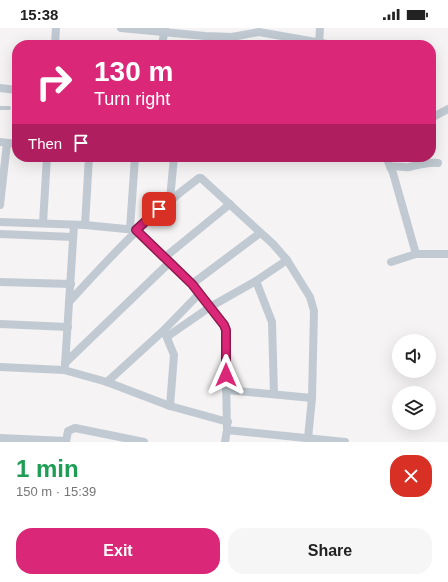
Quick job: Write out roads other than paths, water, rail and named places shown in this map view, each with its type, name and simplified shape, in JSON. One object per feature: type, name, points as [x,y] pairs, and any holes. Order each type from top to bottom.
[{"type":"street","points":[[55,40],[56,28]]},
{"type":"street","points":[[121,28],[165,30],[205,36],[232,37],[259,32],[303,40]]},
{"type":"street","points":[[319,40],[320,28]]},
{"type":"street","points":[[163,40],[165,30]]},
{"type":"street","points":[[0,88],[12,90]]},
{"type":"street","points":[[436,115],[448,109]]},
{"type":"street","points":[[0,205],[3,142]]},
{"type":"street","points":[[43,223],[47,162]]},
{"type":"street","points":[[85,225],[89,162]]},
{"type":"street","points":[[133,229],[135,162]]},
{"type":"street","points":[[170,199],[174,162]]},
{"type":"street","points":[[388,162],[416,254]]},
{"type":"street","points":[[390,167],[398,165],[408,168],[428,162],[438,163]]},
{"type":"street","points":[[69,302],[133,229],[170,199],[200,178],[260,232],[287,260],[310,297],[313,305],[312,398],[308,438]]},
{"type":"street","points":[[65,367],[167,260],[230,204]]},
{"type":"street","points":[[0,222],[85,225],[133,229],[192,284],[210,306],[226,330],[227,426],[225,442]]},
{"type":"street","points":[[65,367],[74,225]]},
{"type":"street","points":[[192,284],[260,232]]},
{"type":"street","points":[[0,234],[73,237]]},
{"type":"street","points":[[391,262],[416,254],[448,254]]},
{"type":"street","points":[[108,382],[166,333],[210,306],[256,281],[287,260]]},
{"type":"street","points":[[256,281],[272,322],[274,394]]},
{"type":"street","points":[[0,282],[71,284]]},
{"type":"street","points":[[166,333],[199,294]]},
{"type":"street","points":[[0,324],[68,326]]},
{"type":"street","points":[[166,333],[174,355],[170,406]]},
{"type":"street","points":[[0,367],[65,367],[227,426],[346,442]]},
{"type":"street","points":[[226,390],[312,398]]},
{"type":"street","points":[[0,438],[66,442],[68,431],[75,428],[144,442]]},
{"type":"lane","points":[[0,108],[9,108]]}]
